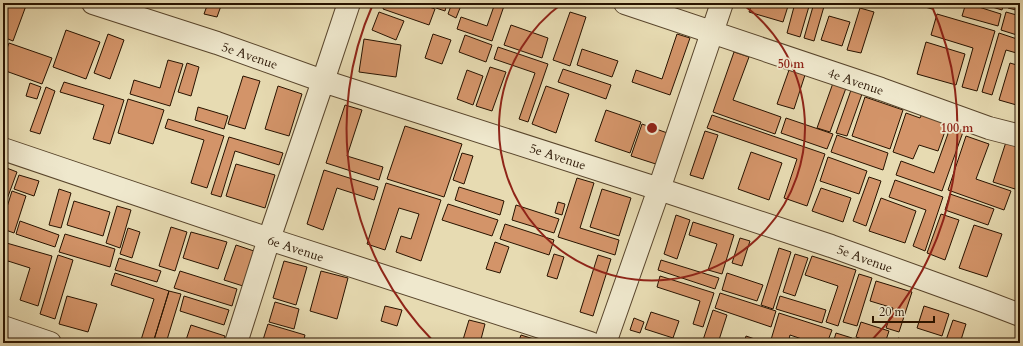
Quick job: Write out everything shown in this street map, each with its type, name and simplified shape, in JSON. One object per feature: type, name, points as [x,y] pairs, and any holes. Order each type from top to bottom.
[{"type":"street","name":"5e Avenue","points":[[93,3],[217,43],[323,81],[831,246],[1020,315]]},
{"type":"street","points":[[236,343],[268,239],[349,3]]},
{"type":"street","name":"4e Avenue","points":[[625,3],[880,89],[989,128],[1020,136]]},
{"type":"street","points":[[605,343],[722,3]]},
{"type":"street","name":"6e Avenue","points":[[3,149],[268,239],[590,343]]},
{"type":"street","points":[[3,327],[50,343]]},
{"type":"building","points":[[8,3],[27,3],[13,41],[3,37],[3,18]]},
{"type":"building","points":[[208,3],[222,3],[217,17],[204,14]]},
{"type":"building","points":[[315,3],[328,3],[327,7]]},
{"type":"building","points":[[385,3],[418,3],[435,9],[429,25],[383,9]]},
{"type":"building","points":[[431,3],[447,3],[445,11],[430,6]]},
{"type":"building","points":[[452,3],[462,3],[456,18],[448,14]]},
{"type":"building","points":[[485,3],[505,3],[492,41],[457,29],[461,17],[487,26],[494,6]]},
{"type":"building","points":[[752,3],[789,3],[783,22],[749,12]]},
{"type":"building","points":[[795,3],[810,3],[800,37],[787,33]]},
{"type":"building","points":[[814,3],[825,3],[814,41],[804,38]]},
{"type":"building","points":[[911,3],[934,3],[932,9]]},
{"type":"building","points":[[966,3],[1001,14],[998,26],[962,16]]},
{"type":"building","points":[[990,3],[1004,3],[1002,10],[989,6]]},
{"type":"building","points":[[1010,3],[1020,3],[1020,11],[1008,8]]},
{"type":"building","points":[[860,8],[874,12],[861,53],[847,50]]},
{"type":"building","points":[[379,12],[404,21],[396,40],[372,30]]},
{"type":"building","points":[[570,12],[586,17],[570,66],[553,60]]},
{"type":"building","points":[[1006,12],[1020,16],[1020,36],[1001,30]]},
{"type":"building","points":[[937,14],[995,31],[977,91],[962,87],[973,48],[931,35]]},
{"type":"building","points":[[829,16],[850,22],[842,46],[821,40]]},
{"type":"building","points":[[511,25],[548,38],[542,58],[504,45]]},
{"type":"building","points":[[66,30],[100,42],[86,79],[53,67]]},
{"type":"building","points":[[999,33],[1020,40],[1020,54],[1006,50],[992,95],[982,92]]},
{"type":"building","points":[[108,34],[124,40],[110,79],[94,73]]},
{"type":"building","points":[[433,34],[451,40],[442,64],[425,58]]},
{"type":"building","points":[[677,34],[690,38],[670,95],[632,82],[636,70],[662,79]]},
{"type":"building","points":[[465,35],[492,45],[486,62],[459,52]]},
{"type":"building","points":[[364,39],[401,45],[396,77],[359,72]]},
{"type":"building","points":[[926,42],[965,54],[956,85],[917,74]]},
{"type":"building","points":[[9,43],[52,58],[42,84],[3,70],[3,59]]},
{"type":"building","points":[[498,47],[548,64],[528,122],[519,119],[535,73],[494,59]]},
{"type":"building","points":[[582,49],[618,61],[612,77],[577,65]]},
{"type":"building","points":[[734,52],[749,57],[733,100],[781,117],[775,134],[713,112]]},
{"type":"building","points":[[168,60],[183,64],[170,106],[130,94],[134,80],[160,88]]},
{"type":"building","points":[[187,63],[199,67],[191,96],[178,92]]},
{"type":"building","points":[[1010,63],[1020,66],[1020,106],[999,100]]},
{"type":"building","points":[[490,67],[506,72],[492,111],[476,106]]},
{"type":"building","points":[[563,69],[611,85],[606,99],[558,82]]},
{"type":"building","points":[[467,70],[483,76],[473,105],[457,99]]},
{"type":"building","points":[[789,70],[805,75],[794,109],[777,104]]},
{"type":"building","points":[[243,76],[260,81],[245,129],[228,124]]},
{"type":"building","points":[[64,82],[124,100],[110,144],[93,139],[104,105],[60,92]]},
{"type":"building","points":[[30,83],[41,87],[37,99],[26,96]]},
{"type":"building","points":[[833,83],[846,88],[830,132],[817,128]]},
{"type":"building","points":[[278,86],[302,94],[289,136],[265,129]]},
{"type":"building","points":[[546,86],[569,94],[556,133],[532,124]]},
{"type":"building","points":[[46,87],[55,91],[40,134],[30,131]]},
{"type":"building","points":[[851,90],[862,94],[847,136],[836,133]]},
{"type":"building","points":[[865,97],[903,110],[890,149],[852,136]]},
{"type":"building","points":[[128,99],[164,110],[153,144],[118,133]]},
{"type":"building","points":[[345,105],[362,110],[347,156],[383,167],[379,180],[326,163]]},
{"type":"building","points":[[198,107],[228,116],[224,129],[195,120]]},
{"type":"building","points":[[606,110],[641,122],[630,153],[595,141]]},
{"type":"building","points":[[906,113],[920,118],[922,114],[948,123],[938,151],[919,145],[913,159],[893,152]]},
{"type":"building","points":[[712,115],[825,154],[807,206],[784,198],[797,159],[707,128]]},
{"type":"building","points":[[786,118],[833,134],[827,149],[781,133]]},
{"type":"building","points":[[168,119],[224,136],[207,188],[191,183],[204,140],[165,128]]},
{"type":"building","points":[[642,124],[673,135],[662,166],[631,156]]},
{"type":"building","points":[[405,126],[462,144],[444,197],[387,179]]},
{"type":"building","points":[[950,128],[963,132],[942,191],[896,175],[901,161],[934,173]]},
{"type":"building","points":[[705,131],[718,135],[703,179],[690,175]]},
{"type":"building","points":[[837,135],[888,153],[883,170],[831,152]]},
{"type":"building","points":[[966,136],[989,144],[976,179],[1011,191],[1004,210],[948,190]]},
{"type":"building","points":[[229,137],[283,153],[279,165],[235,151],[221,197],[211,194]]},
{"type":"building","points":[[1006,142],[1020,147],[1020,176],[1015,189],[993,182]]},
{"type":"building","points":[[751,152],[782,163],[769,200],[738,189]]},
{"type":"building","points":[[462,153],[473,156],[464,184],[453,180]]},
{"type":"building","points":[[828,157],[867,171],[859,194],[820,181]]},
{"type":"building","points":[[236,164],[275,175],[265,208],[226,196]]},
{"type":"building","points":[[4,167],[17,172],[3,210],[3,170]]},
{"type":"building","points":[[324,170],[378,187],[374,200],[337,188],[323,230],[307,224]]},
{"type":"building","points":[[19,175],[39,181],[34,196],[14,189]]},
{"type":"building","points":[[869,177],[881,181],[866,226],[853,221]]},
{"type":"building","points":[[577,178],[594,183],[580,228],[619,240],[615,255],[558,237]]},
{"type":"building","points":[[895,180],[943,197],[925,251],[913,246],[926,210],[889,197]]},
{"type":"building","points":[[386,183],[441,200],[421,261],[396,252],[401,236],[411,239],[419,214],[399,208],[385,250],[367,244]]},
{"type":"building","points":[[459,187],[504,201],[500,215],[455,200]]},
{"type":"building","points":[[821,188],[851,198],[843,222],[812,211]]},
{"type":"building","points":[[59,189],[71,193],[61,228],[49,225]]},
{"type":"building","points":[[602,189],[631,198],[619,236],[590,227]]},
{"type":"building","points":[[12,191],[26,196],[14,233],[3,229],[3,220]]},
{"type":"building","points":[[950,194],[994,209],[988,225],[945,210]]},
{"type":"building","points":[[881,198],[916,211],[905,243],[869,231]]},
{"type":"building","points":[[74,201],[110,212],[103,236],[67,225]]},
{"type":"building","points":[[558,202],[565,204],[562,215],[555,213]]},
{"type":"building","points":[[448,204],[498,220],[492,236],[442,220]]},
{"type":"building","points":[[516,205],[559,219],[554,233],[512,220]]},
{"type":"building","points":[[117,206],[131,210],[120,248],[106,243]]},
{"type":"building","points":[[941,214],[959,220],[945,260],[927,253]]},
{"type":"building","points":[[676,215],[690,220],[677,259],[664,254]]},
{"type":"building","points":[[20,221],[59,235],[55,247],[16,234]]},
{"type":"building","points":[[693,222],[734,235],[722,274],[708,270],[717,244],[689,235]]},
{"type":"building","points":[[505,224],[554,240],[549,255],[500,239]]},
{"type":"building","points":[[974,225],[1002,234],[987,277],[959,268]]},
{"type":"building","points":[[171,227],[187,232],[175,271],[159,266]]},
{"type":"building","points":[[128,228],[140,232],[132,258],[120,254]]},
{"type":"building","points":[[191,232],[227,242],[218,269],[183,258]]},
{"type":"building","points":[[65,234],[115,249],[110,267],[59,252]]},
{"type":"building","points":[[740,238],[750,241],[742,266],[732,263]]},
{"type":"building","points":[[3,242],[52,256],[38,306],[20,300],[30,268],[8,261],[3,277]]},
{"type":"building","points":[[495,242],[509,247],[500,273],[486,269]]},
{"type":"building","points":[[236,245],[254,251],[243,286],[224,280]]},
{"type":"building","points":[[779,248],[791,252],[773,309],[761,305]]},
{"type":"building","points":[[554,254],[564,257],[557,279],[547,276]]},
{"type":"building","points":[[795,254],[808,258],[795,296],[783,292]]},
{"type":"building","points":[[58,255],[73,260],[55,319],[40,314]]},
{"type":"building","points":[[598,255],[611,259],[593,316],[580,312]]},
{"type":"building","points":[[812,256],[856,270],[838,326],[826,322],[838,286],[805,275]]},
{"type":"building","points":[[119,258],[161,271],[157,282],[115,270]]},
{"type":"building","points":[[661,260],[719,278],[715,289],[658,270]]},
{"type":"building","points":[[284,261],[307,267],[296,305],[273,298]]},
{"type":"building","points":[[180,271],[237,289],[232,306],[174,288]]},
{"type":"building","points":[[321,271],[348,278],[337,319],[310,311]]},
{"type":"building","points":[[115,273],[169,291],[153,343],[140,343],[154,299],[111,285]]},
{"type":"building","points":[[727,273],[763,285],[757,301],[722,290]]},
{"type":"building","points":[[859,274],[872,278],[857,326],[843,322]]},
{"type":"building","points":[[660,276],[714,293],[703,327],[693,324],[700,301],[657,287]]},
{"type":"building","points":[[876,281],[912,292],[899,332],[886,328],[893,308],[870,301]]},
{"type":"building","points":[[169,291],[181,294],[166,343],[153,343]]},
{"type":"building","points":[[720,293],[776,311],[771,327],[715,308]]},
{"type":"building","points":[[67,296],[97,304],[88,332],[59,324]]},
{"type":"building","points":[[184,296],[229,310],[224,325],[180,311]]},
{"type":"building","points":[[780,296],[826,310],[822,323],[776,309]]},
{"type":"building","points":[[275,302],[299,309],[294,329],[269,322]]},
{"type":"building","points":[[385,306],[402,310],[397,326],[381,321]]},
{"type":"building","points":[[924,306],[949,314],[942,336],[917,328]]},
{"type":"building","points":[[713,310],[727,315],[718,343],[702,343]]},
{"type":"building","points":[[651,312],[679,321],[673,338],[645,329]]},
{"type":"building","points":[[779,313],[832,330],[827,343],[808,343],[808,341],[790,335],[788,343],[770,343]]},
{"type":"building","points":[[634,318],[644,322],[640,333],[630,330]]},
{"type":"building","points":[[469,320],[485,324],[480,343],[462,343]]},
{"type":"building","points":[[953,320],[966,324],[960,343],[945,343]]},
{"type":"building","points":[[861,322],[889,331],[885,343],[874,343],[856,337]]},
{"type":"building","points":[[268,324],[305,335],[303,343],[262,343]]},
{"type":"building","points":[[191,325],[225,336],[223,343],[185,343]]},
{"type":"building","points":[[836,333],[852,338],[851,343],[833,343]]},
{"type":"building","points":[[521,335],[540,341],[539,343],[518,343]]},
{"type":"building","points":[[746,336],[766,343],[744,343]]},
{"type":"building","points":[[898,338],[915,343],[897,343]]}]
